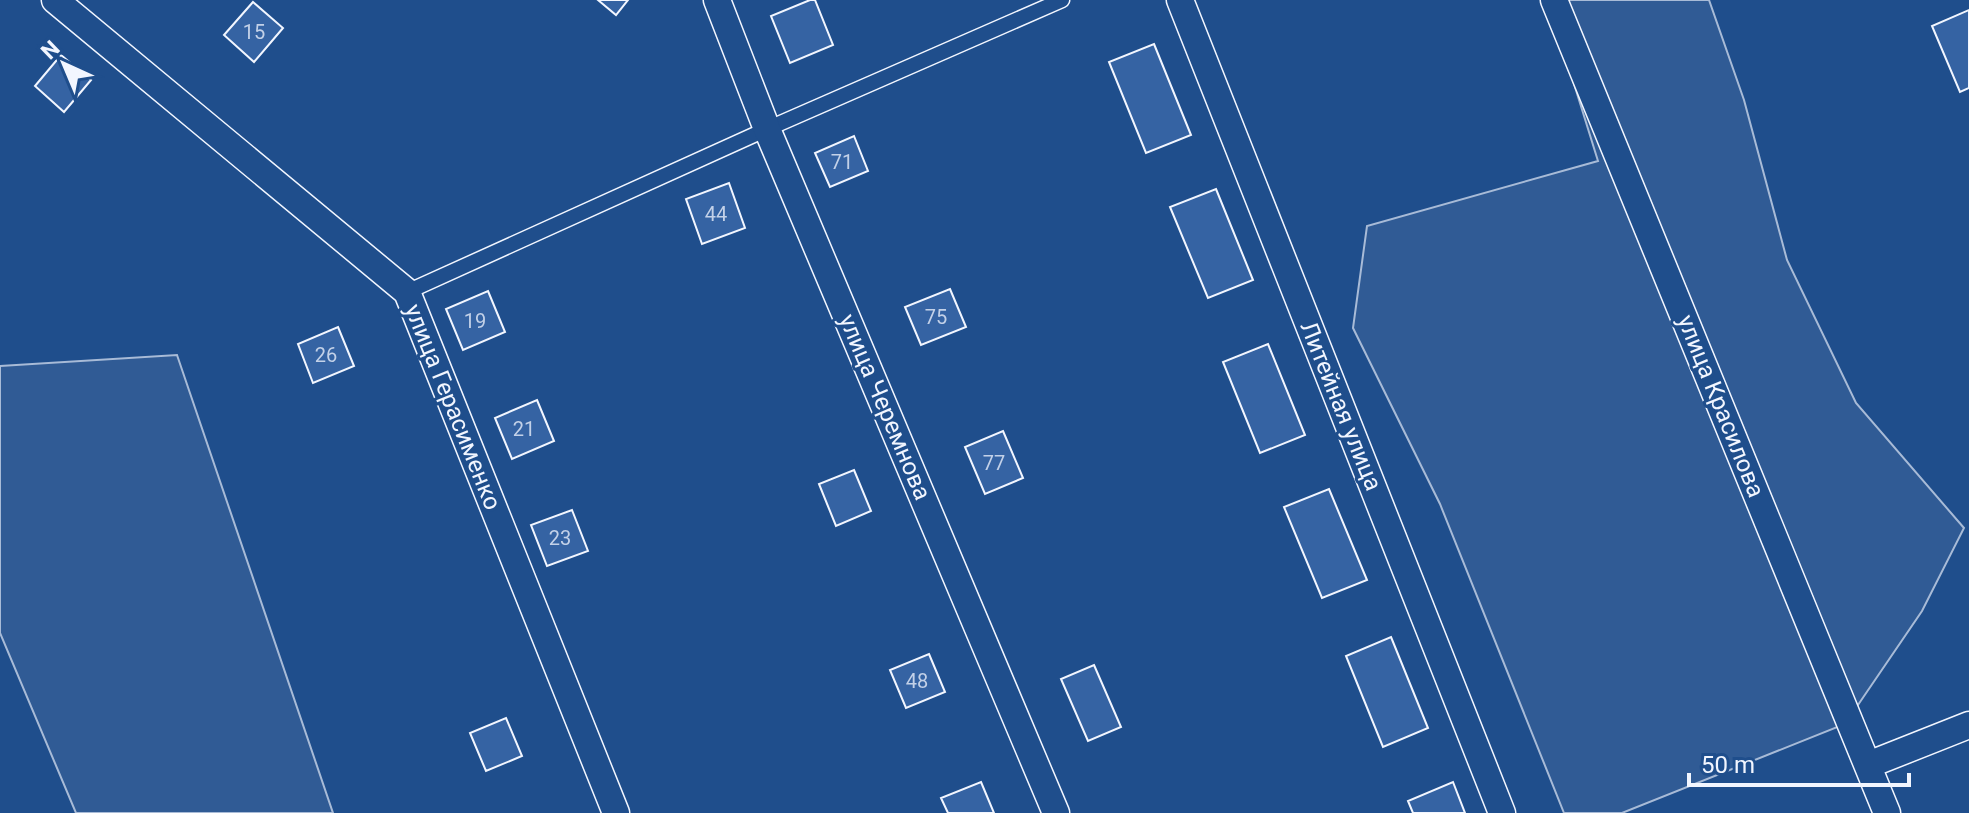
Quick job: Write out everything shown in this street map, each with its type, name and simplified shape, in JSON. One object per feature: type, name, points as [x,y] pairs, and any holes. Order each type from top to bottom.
[{"type":"street","name":"улица Герасименко","points":[[55,0],[407,292],[616,813]]},
{"type":"street","name":"улица Черемнова","points":[[717,0],[767,129],[1056,813]]},
{"type":"street","name":"Литейная улица","points":[[1180,0],[1502,813]]},
{"type":"street","name":"улица Красилова","points":[[1554,0],[1887,813]]},
{"type":"street","points":[[1868,765],[1969,725]]},
{"type":"lane","points":[[407,292],[1062,0]]},
{"type":"shaded area","points":[[1548,0],[1709,0],[1744,100],[1787,260],[1856,403],[1964,528],[1922,611],[1845,724],[1622,813],[1564,813],[1440,504],[1353,328],[1367,226],[1598,161]]},
{"type":"shaded area","points":[[177,355],[333,813],[76,813],[0,633],[0,366]]},
{"type":"building","points":[[598,0],[628,0],[616,15]]},
{"type":"building","points":[[815,0],[833,45],[790,63],[771,16]]},
{"type":"building","points":[[253,2],[283,28],[254,62],[224,35]]},
{"type":"building","points":[[1969,10],[1969,88],[1960,92],[1932,26]]},
{"type":"building","points":[[1154,44],[1191,135],[1146,153],[1109,62]]},
{"type":"building","points":[[61,55],[91,80],[64,112],[35,86]]},
{"type":"building","points":[[854,136],[868,171],[830,187],[815,153]]},
{"type":"building","points":[[729,183],[745,228],[702,244],[686,199]]},
{"type":"building","points":[[1216,189],[1253,280],[1208,298],[1170,207]]},
{"type":"building","points":[[950,289],[966,327],[921,345],[905,307]]},
{"type":"building","points":[[488,291],[505,332],[463,350],[446,309]]},
{"type":"building","points":[[338,327],[354,366],[313,383],[298,344]]},
{"type":"building","points":[[1268,344],[1305,435],[1260,453],[1223,362]]},
{"type":"building","points":[[537,400],[554,441],[512,459],[495,418]]},
{"type":"building","points":[[1003,431],[1023,478],[985,494],[965,447]]},
{"type":"building","points":[[854,470],[871,511],[836,526],[819,484]]},
{"type":"building","points":[[1329,489],[1367,580],[1322,598],[1284,507]]},
{"type":"building","points":[[572,510],[588,551],[547,566],[531,525]]},
{"type":"building","points":[[1391,637],[1428,728],[1383,747],[1346,656]]},
{"type":"building","points":[[929,654],[945,692],[906,708],[890,670]]},
{"type":"building","points":[[1094,665],[1121,727],[1088,741],[1061,679]]},
{"type":"building","points":[[506,718],[522,756],[486,771],[470,733]]},
{"type":"building","points":[[981,782],[994,813],[948,813],[941,798]]},
{"type":"building","points":[[1453,782],[1465,813],[1413,813],[1408,801]]}]
